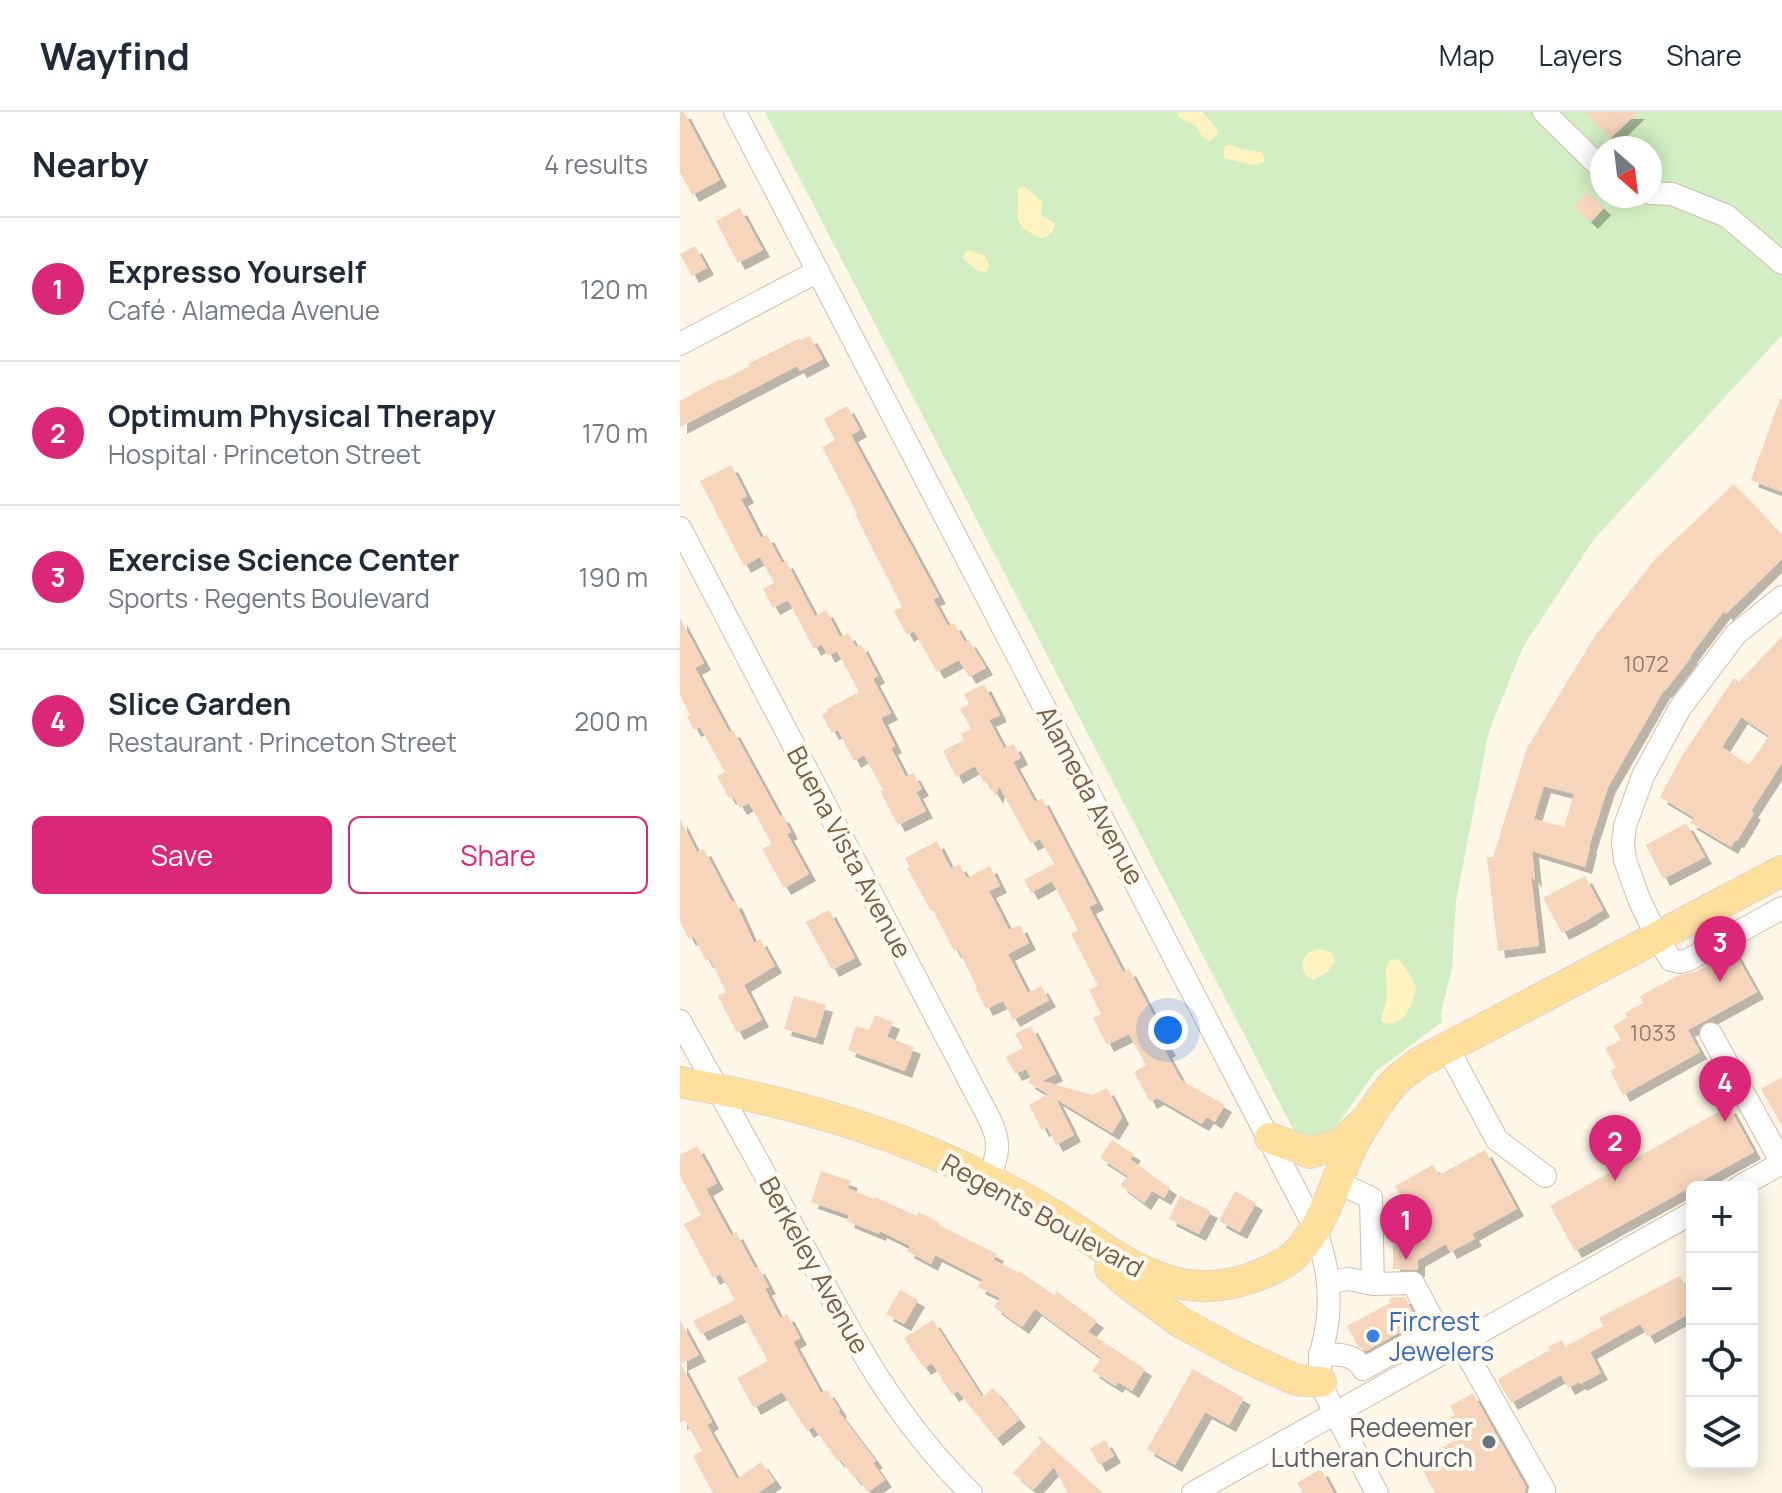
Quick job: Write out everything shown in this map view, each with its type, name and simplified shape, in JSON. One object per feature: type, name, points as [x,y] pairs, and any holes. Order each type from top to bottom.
[{"type":"main road","name":"Regents Boulevard","points":[[680,1082],[828,1116],[880,1132],[989,1180],[1053,1215],[1140,1271],[1203,1286],[1239,1282],[1295,1254],[1315,1228],[1352,1147],[1370,1116],[1396,1081],[1420,1062],[1780,876]]},
{"type":"main road","points":[[1270,1138],[1310,1153],[1341,1143],[1370,1116]]},
{"type":"main road","points":[[1053,1215],[1127,1283],[1180,1322],[1296,1380],[1320,1368]]},
{"type":"street","name":"Alameda Avenue","points":[[735,112],[1315,1228],[1329,1282],[1328,1318],[1320,1368]]},
{"type":"street","points":[[1544,112],[1590,157]]},
{"type":"street","points":[[1662,194],[1672,194],[1727,216],[1782,263]]},
{"type":"street","points":[[680,344],[818,271]]},
{"type":"street","name":"Buena Vista Avenue","points":[[680,528],[990,1120],[997,1135],[998,1150],[989,1180]]},
{"type":"street","points":[[1782,597],[1736,634],[1680,708],[1643,776],[1625,826],[1623,843],[1625,860],[1639,899],[1671,960],[1688,960],[1782,908]]},
{"type":"street","name":"Berkeley Avenue","points":[[680,1021],[867,1362],[931,1451],[971,1493]]},
{"type":"street","points":[[1711,1034],[1782,1163],[1750,1181]]},
{"type":"street","points":[[1447,1047],[1497,1140],[1545,1176]]},
{"type":"street","points":[[1337,1182],[1371,1198],[1373,1284]]},
{"type":"street","points":[[1193,1493],[1686,1216]]},
{"type":"street","points":[[1329,1282],[1349,1279],[1373,1284],[1413,1283],[1437,1328],[1454,1346],[1544,1490],[1539,1493]]},
{"type":"street","points":[[1377,1493],[1336,1414],[1320,1368],[1347,1355],[1359,1362],[1363,1369],[1437,1328]]},
{"type":"green space","points":[[765,112],[1782,112],[1782,335],[1594,539],[1523,647],[1489,731],[1456,901],[1452,969],[1441,1013],[1442,1022],[1376,1071],[1331,1133],[1322,1139],[1299,1137]]},
{"type":"sand","points":[[1176,112],[1202,112],[1218,133],[1210,141],[1203,138],[1196,126]]},
{"type":"sand","points":[[1227,145],[1262,152],[1264,162],[1253,165],[1224,158],[1223,150]]},
{"type":"sand","points":[[1020,187],[1025,187],[1042,202],[1041,215],[1055,223],[1049,235],[1041,238],[1019,222],[1017,192]]},
{"type":"sand","points":[[966,251],[986,258],[989,265],[986,272],[978,271],[964,259]]},
{"type":"sand","points":[[1319,949],[1330,952],[1335,962],[1314,980],[1302,968],[1304,958]]},
{"type":"sand","points":[[1393,959],[1404,966],[1416,990],[1404,1017],[1386,1024],[1381,1021],[1387,996],[1386,968]]},
{"type":"building","points":[[680,112],[684,112],[720,180],[692,195],[680,172]]},
{"type":"building","points":[[1585,112],[1638,112],[1613,136],[1609,136]]},
{"type":"building","points":[[1587,192],[1590,195],[1590,208],[1604,208],[1591,222],[1574,206]]},
{"type":"building","points":[[740,208],[763,250],[738,263],[716,221]]},
{"type":"building","points":[[695,246],[707,268],[692,276],[680,254]]},
{"type":"building","points":[[810,336],[823,359],[800,371],[797,366],[680,427],[680,401],[800,338]]},
{"type":"building","points":[[1782,399],[1782,492],[1751,480]]},
{"type":"building","points":[[847,406],[860,430],[851,435],[939,597],[933,599],[948,626],[954,623],[986,668],[969,677],[959,660],[937,672],[914,631],[907,635],[894,611],[902,607],[822,447],[835,440],[824,419]]},
{"type":"building","points":[[731,465],[747,496],[741,499],[761,538],[767,535],[782,563],[786,561],[815,616],[826,610],[840,637],[848,633],[856,647],[861,644],[878,676],[873,679],[891,713],[881,718],[895,746],[891,748],[906,777],[913,773],[922,789],[916,792],[926,811],[898,825],[864,755],[854,761],[838,730],[832,733],[822,715],[827,709],[859,692],[837,651],[828,656],[822,644],[814,649],[788,600],[773,608],[763,589],[774,583],[760,557],[744,566],[700,481]]},
{"type":"building","points":[[1734,484],[1782,535],[1782,559],[1726,614],[1724,611],[1664,690],[1608,787],[1585,867],[1532,851],[1535,881],[1531,875],[1539,946],[1498,951],[1487,857],[1493,857],[1527,748],[1595,636],[1656,558]],"holes":[[[1544,786],[1574,794],[1564,827],[1534,819]]]},
{"type":"building","points":[[680,618],[704,663],[695,668],[729,732],[733,730],[782,815],[791,832],[787,834],[809,874],[784,888],[762,849],[772,844],[749,803],[740,808],[733,796],[729,798],[717,776],[725,772],[700,727],[694,730],[687,716],[690,715],[680,695]]},
{"type":"building","points":[[1782,636],[1782,763],[1731,847],[1689,822],[1695,818],[1660,797],[1682,756],[1734,678],[1739,682]],"holes":[[[1741,717],[1769,736],[1749,765],[1722,747]]]},
{"type":"building","points":[[984,684],[1000,715],[989,720],[1004,748],[1014,744],[1021,758],[1013,762],[1035,802],[1042,798],[1097,903],[1089,907],[1123,972],[1129,969],[1156,1020],[1169,1049],[1165,1051],[1181,1080],[1225,1105],[1215,1122],[1207,1117],[1202,1124],[1157,1098],[1150,1102],[1134,1072],[1146,1065],[1129,1034],[1107,1045],[1093,1018],[1101,1014],[1089,990],[1098,985],[1071,934],[1078,930],[1052,881],[1031,893],[1024,880],[1054,864],[1040,839],[1031,844],[999,786],[996,797],[975,766],[956,777],[943,751],[964,740],[961,734],[971,729],[960,709],[969,704],[964,694]]},
{"type":"building","points":[[680,819],[697,852],[704,849],[732,902],[735,901],[754,943],[760,939],[775,966],[744,985],[762,1020],[737,1033],[718,996],[726,992],[710,959],[706,961],[694,937],[689,939],[680,922]]},
{"type":"building","points":[[1686,823],[1705,857],[1663,879],[1646,845]]},
{"type":"building","points":[[937,841],[951,869],[959,864],[967,878],[990,866],[1000,886],[989,891],[1009,930],[1020,925],[1029,943],[1008,954],[1028,993],[1041,986],[1049,1000],[1013,1020],[1003,1001],[986,1009],[958,949],[954,951],[907,868],[910,867],[905,858]]},
{"type":"building","points":[[1585,876],[1603,910],[1562,933],[1543,898]]},
{"type":"building","points":[[829,910],[855,958],[832,970],[806,922]]},
{"type":"building","points":[[1734,951],[1757,992],[1688,1030],[1700,1052],[1623,1095],[1610,1071],[1616,1068],[1605,1048],[1621,1040],[1613,1026],[1627,1018],[1625,1013],[1643,1003],[1640,996]]},
{"type":"building","points":[[794,996],[826,1005],[816,1038],[784,1029]]},
{"type":"building","points":[[875,1015],[893,1022],[887,1037],[914,1047],[905,1071],[848,1050],[856,1026],[869,1030]]},
{"type":"building","points":[[1031,1026],[1056,1074],[1042,1081],[1093,1095],[1107,1088],[1122,1117],[1112,1133],[1056,1099],[1074,1135],[1056,1145],[1047,1127],[1042,1130],[1029,1105],[1048,1094],[1028,1082],[1031,1078],[1026,1069],[1015,1074],[1006,1057],[1023,1048],[1015,1034]]},
{"type":"building","points":[[1782,1077],[1782,1126],[1761,1089]]},
{"type":"building","points":[[1729,1106],[1754,1152],[1702,1181],[1686,1181],[1686,1190],[1575,1251],[1550,1206]]},
{"type":"building","points":[[1112,1140],[1134,1154],[1130,1159],[1170,1188],[1164,1198],[1152,1191],[1144,1203],[1120,1185],[1128,1176],[1100,1158]]},
{"type":"building","points":[[697,1146],[717,1183],[706,1189],[731,1235],[736,1232],[755,1268],[758,1267],[780,1318],[787,1314],[800,1338],[793,1342],[821,1393],[827,1390],[838,1411],[876,1461],[873,1463],[885,1480],[868,1492],[840,1459],[837,1460],[813,1427],[807,1431],[782,1392],[754,1408],[737,1378],[768,1361],[742,1314],[701,1334],[693,1321],[735,1300],[720,1274],[713,1278],[684,1224],[701,1215],[680,1176],[680,1155]]},
{"type":"building","points":[[1485,1150],[1517,1209],[1472,1234],[1475,1239],[1450,1252],[1446,1244],[1418,1260],[1418,1270],[1393,1269],[1393,1244],[1426,1243],[1395,1186],[1433,1165],[1439,1175]]},
{"type":"building","points":[[821,1171],[851,1181],[848,1188],[874,1199],[917,1216],[919,1212],[997,1254],[994,1260],[1019,1271],[1054,1295],[1056,1291],[1097,1321],[1088,1332],[1145,1369],[1132,1391],[1118,1382],[1116,1386],[1092,1371],[1101,1358],[1035,1309],[1022,1327],[994,1307],[1000,1298],[978,1287],[982,1279],[935,1255],[931,1264],[907,1251],[910,1246],[880,1231],[879,1234],[847,1221],[849,1215],[811,1202]]},
{"type":"building","points":[[1235,1191],[1256,1203],[1240,1232],[1219,1221]]},
{"type":"building","points":[[1180,1196],[1211,1211],[1199,1234],[1169,1219]]},
{"type":"building","points":[[1680,1276],[1686,1287],[1686,1315],[1648,1337],[1640,1324],[1590,1352],[1601,1373],[1568,1388],[1561,1375],[1511,1403],[1498,1380],[1501,1377],[1562,1340],[1565,1347],[1603,1326],[1599,1318]]},
{"type":"building","points":[[900,1290],[918,1300],[904,1324],[886,1314]]},
{"type":"building","points":[[1394,1297],[1405,1297],[1418,1322],[1366,1351],[1358,1346],[1347,1326],[1390,1303],[1389,1300]]},
{"type":"building","points":[[680,1320],[699,1355],[681,1364],[712,1422],[707,1425],[737,1479],[761,1462],[775,1481],[758,1493],[713,1493],[693,1456],[702,1451],[685,1420],[680,1423]]},
{"type":"building","points":[[933,1320],[982,1397],[993,1388],[1019,1420],[996,1439],[958,1391],[952,1395],[932,1363],[924,1368],[904,1338]]},
{"type":"building","points":[[1193,1369],[1244,1398],[1229,1425],[1205,1412],[1175,1465],[1147,1449]]},
{"type":"building","name":"Redeemer Lutheran Church","points":[[1473,1393],[1526,1487],[1524,1493],[1435,1493],[1421,1467],[1428,1463],[1425,1457],[1461,1437],[1450,1417],[1455,1415],[1450,1406]]},
{"type":"building","points":[[1039,1436],[1103,1493],[1068,1493],[1054,1467],[1033,1490],[1013,1473],[1041,1443]]},
{"type":"building","points":[[1105,1440],[1114,1456],[1099,1465],[1090,1449]]},
{"type":"building","points":[[1321,1469],[1334,1493],[1303,1493],[1297,1483]]},
{"type":"place","name":"Exercise Science Center","points":[[1720,982]]},
{"type":"place","name":"Slice Garden","points":[[1725,1122]]},
{"type":"place","name":"Optimum Physical Therapy","points":[[1615,1181]]},
{"type":"place","name":"Expresso Yourself","points":[[1406,1260]]},
{"type":"place","name":"Fircrest Jewelers","points":[[1373,1336]]},
{"type":"place","name":"Redeemer Lutheran Church","points":[[1489,1442]]}]
